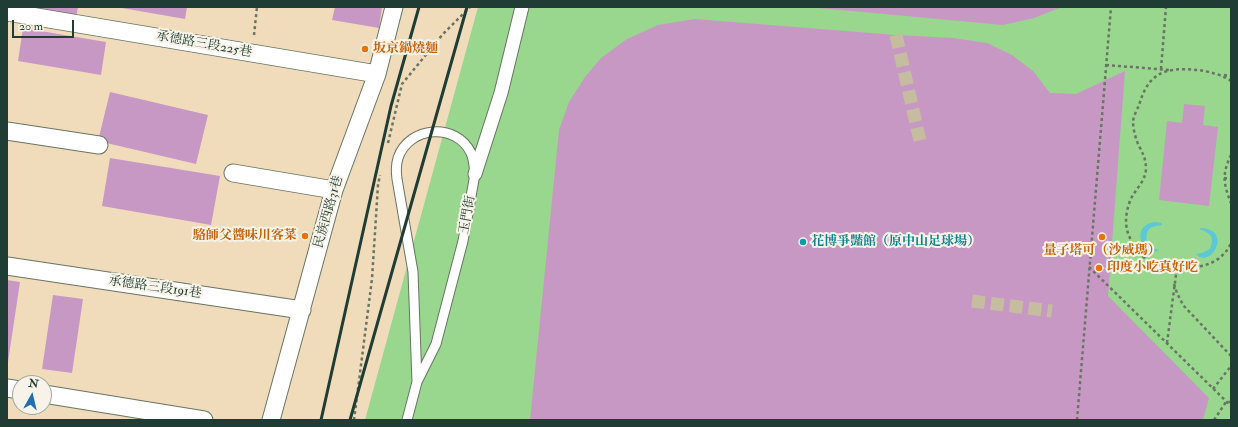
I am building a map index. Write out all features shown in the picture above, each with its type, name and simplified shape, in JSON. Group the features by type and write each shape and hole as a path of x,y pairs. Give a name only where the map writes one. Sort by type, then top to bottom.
{"street":[{"name":"民族西路31巷","path":"271,420 334,190 377,74 394,7"},
{"name":"玉門街","path":"475,174 501,93 522,7"},
{"name":"承德路三段225巷","path":"7,12 377,74"},
{"path":"7,131 99,145"},
{"path":"233,173 334,190"},
{"name":"承德路三段191巷","path":"7,266 302,310"},
{"path":"52,395 204,420"}],"lane":[{"path":"417,382 413,272 397,179 396,168 398,157 404,147 412,139 433,131 444,132 454,136 464,143 474,162 475,174"},
{"name":"玉門街","path":"407,420 417,382 436,344 463,240 475,174"}],"path":[{"path":"251,53 257,7"},
{"path":"1076,420 1111,7"},
{"path":"1162,69 1166,7"},
{"path":"1106,65 1207,71 1231,76"},
{"path":"1172,70 1158,74 1146,87 1133,122 1138,145 1144,155 1146,164 1143,181 1129,203 1125,224 1131,243 1147,260 1159,265 1198,268 1214,262 1229,249 1231,243"},
{"path":"1221,75 1231,81"},
{"path":"1231,155 1226,166 1224,178 1231,203"},
{"path":"1224,178 1231,179"},
{"path":"1089,267 1231,406"},
{"path":"1167,343 1177,267"},
{"path":"1174,284 1176,294 1182,305 1231,356"},
{"path":"1213,389 1231,366"},
{"path":"1226,402 1231,402"},
{"path":"1214,420 1226,402"}],"green space":[{"path":"478,7 1231,7 1231,420 365,420"}],"water":[{"path":"1156,222 1161,223 1162,225 1151,227 1147,234 1147,242 1153,248 1159,250 1153,252 1144,246 1140,234 1142,229 1147,224"},
{"path":"1199,229 1211,230 1216,235 1218,241 1216,248 1212,253 1207,257 1202,258 1196,254 1210,249 1212,238 1209,234"}],"building":[{"path":"18,7 78,7 76,18"},
{"path":"116,7 187,7 185,19"},
{"path":"335,7 382,7 379,28 332,20"},
{"path":"819,7 1062,7 1034,18 1003,25"},
{"name":"花博爭豔館（原中山足球場）","path":"695,19 953,38 987,43 1012,55 1033,71 1050,93 1076,94 1125,71 1108,296 1209,398 1203,420 530,420 559,130 569,102 585,77 601,58 627,39 658,25"},
{"path":"23,28 106,42 101,75 18,61"},
{"path":"110,92 208,115 196,164 98,141"},
{"path":"1184,104 1205,106 1203,125 1218,127 1209,206 1159,200 1167,121 1182,123"},
{"path":"110,158 220,176 211,225 102,206"},
{"path":"7,280 20,282 8,362 7,362"},
{"path":"53,295 83,299 72,373 42,369"}],"tunnel":[{"path":"896,35 920,141"},
{"path":"972,301 1052,311"}],"railway":[{"path":"321,420 391,106 419,7"},
{"path":"350,420 467,7"}],"place":[{"name":"坂京鍋燒麵","path":"365,49"},
{"name":"駱師父醬味川客菜","path":"305,236"},
{"name":"量子塔可（沙威瑪）","path":"1102,237"},
{"name":"花博爭豔館（原中山足球場）","path":"803,242"},
{"name":"印度小吃真好吃","path":"1099,268"}]}
